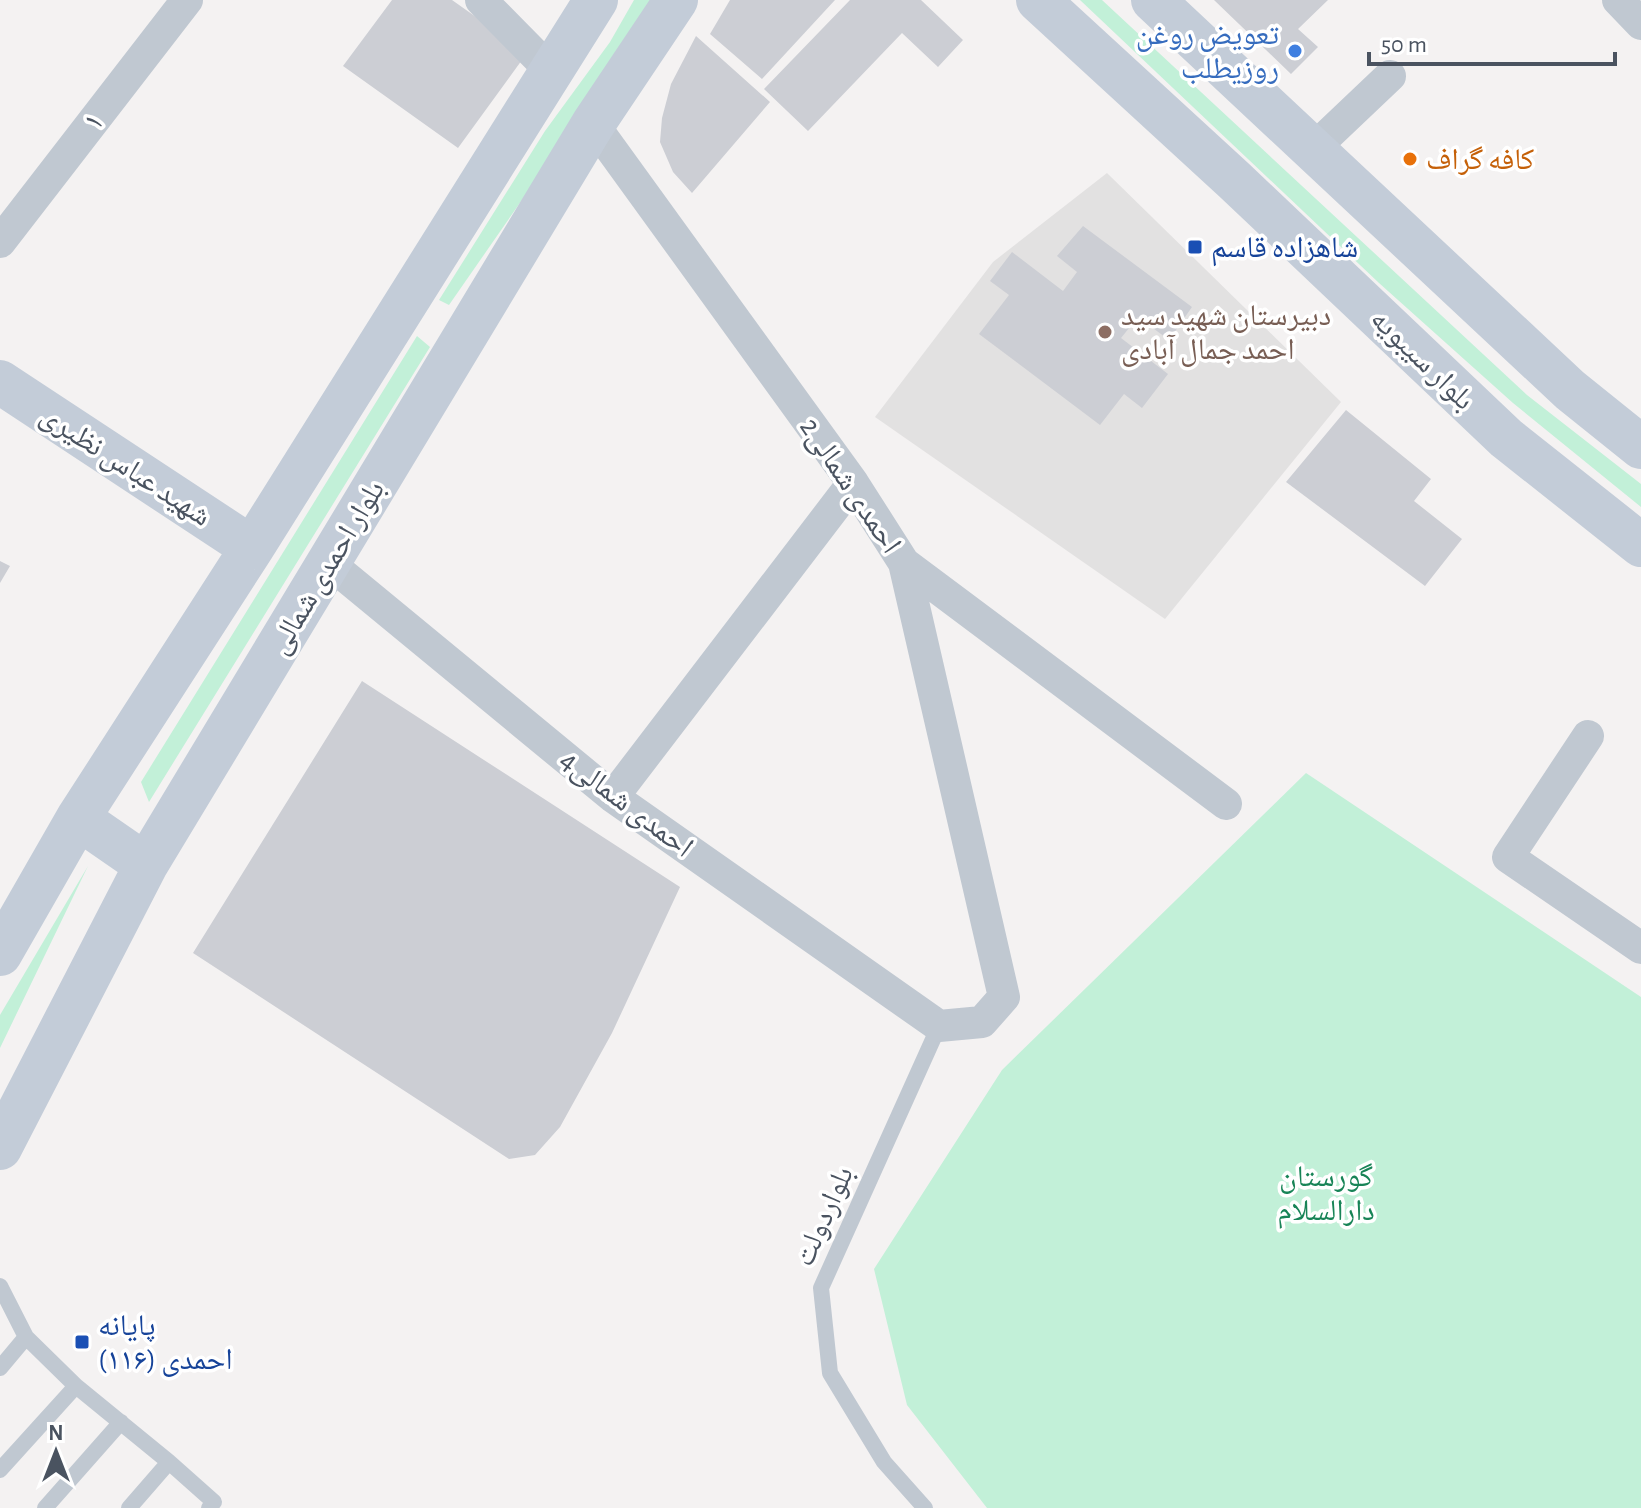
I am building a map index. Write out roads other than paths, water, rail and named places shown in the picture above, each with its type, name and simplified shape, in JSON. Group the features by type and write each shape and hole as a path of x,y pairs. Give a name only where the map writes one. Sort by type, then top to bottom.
{"main road":[{"path":"6,930 252,548 596,0"},
{"name":"بلوار احمدی شمالی","path":"0,1148 146,865 593,124 676,0"},
{"name":"بلوار سیبویه","path":"1038,0 1234,180 1506,438 1641,545"},
{"path":"1153,0 1570,390 1641,447"},
{"name":"شهید عباس نظیری","path":"0,382 252,548"},
{"path":"78,818 146,865"}],"street":[{"name":"۱","path":"0,242 187,0"},
{"path":"481,0 552,72"},
{"path":"1618,0 1641,24"},
{"path":"1311,151 1390,76"},
{"name":"2احمدی شمالی","path":"593,124 853,483 904,563 1004,997 982,1022 939,1026"},
{"path":"613,797 853,483"},
{"name":"4احمدی شمالی","path":"329,563 613,797 939,1026"},
{"path":"904,563 1226,804"},
{"path":"1588,736 1508,857 1641,948"}],"lane":[{"name":"بلواردولت","path":"925,1508 884,1462 830,1373 821,1288 939,1026"},
{"path":"0,1286 26,1337 76,1386 214,1502 209,1508"},
{"path":"0,1368 26,1337"},
{"path":"0,1470 76,1386"},
{"path":"45,1508 121,1422"},
{"path":"129,1508 169,1462"}],"place":[{"name":"تعویض روغن روزیطلب","path":"1295,51"},
{"name":"کافه گراف","path":"1410,159"},
{"name":"شاهزاده قاسم","path":"1195,247"},
{"name":"دبیرستان شهید سید احمد جمال آبادی","path":"1105,332"},
{"name":"پایانه احمدی (۱۱۶)","path":"82,1342"}],"park label":[{"name":"گورستان دارالسلام","path":"1326,1193"}]}
